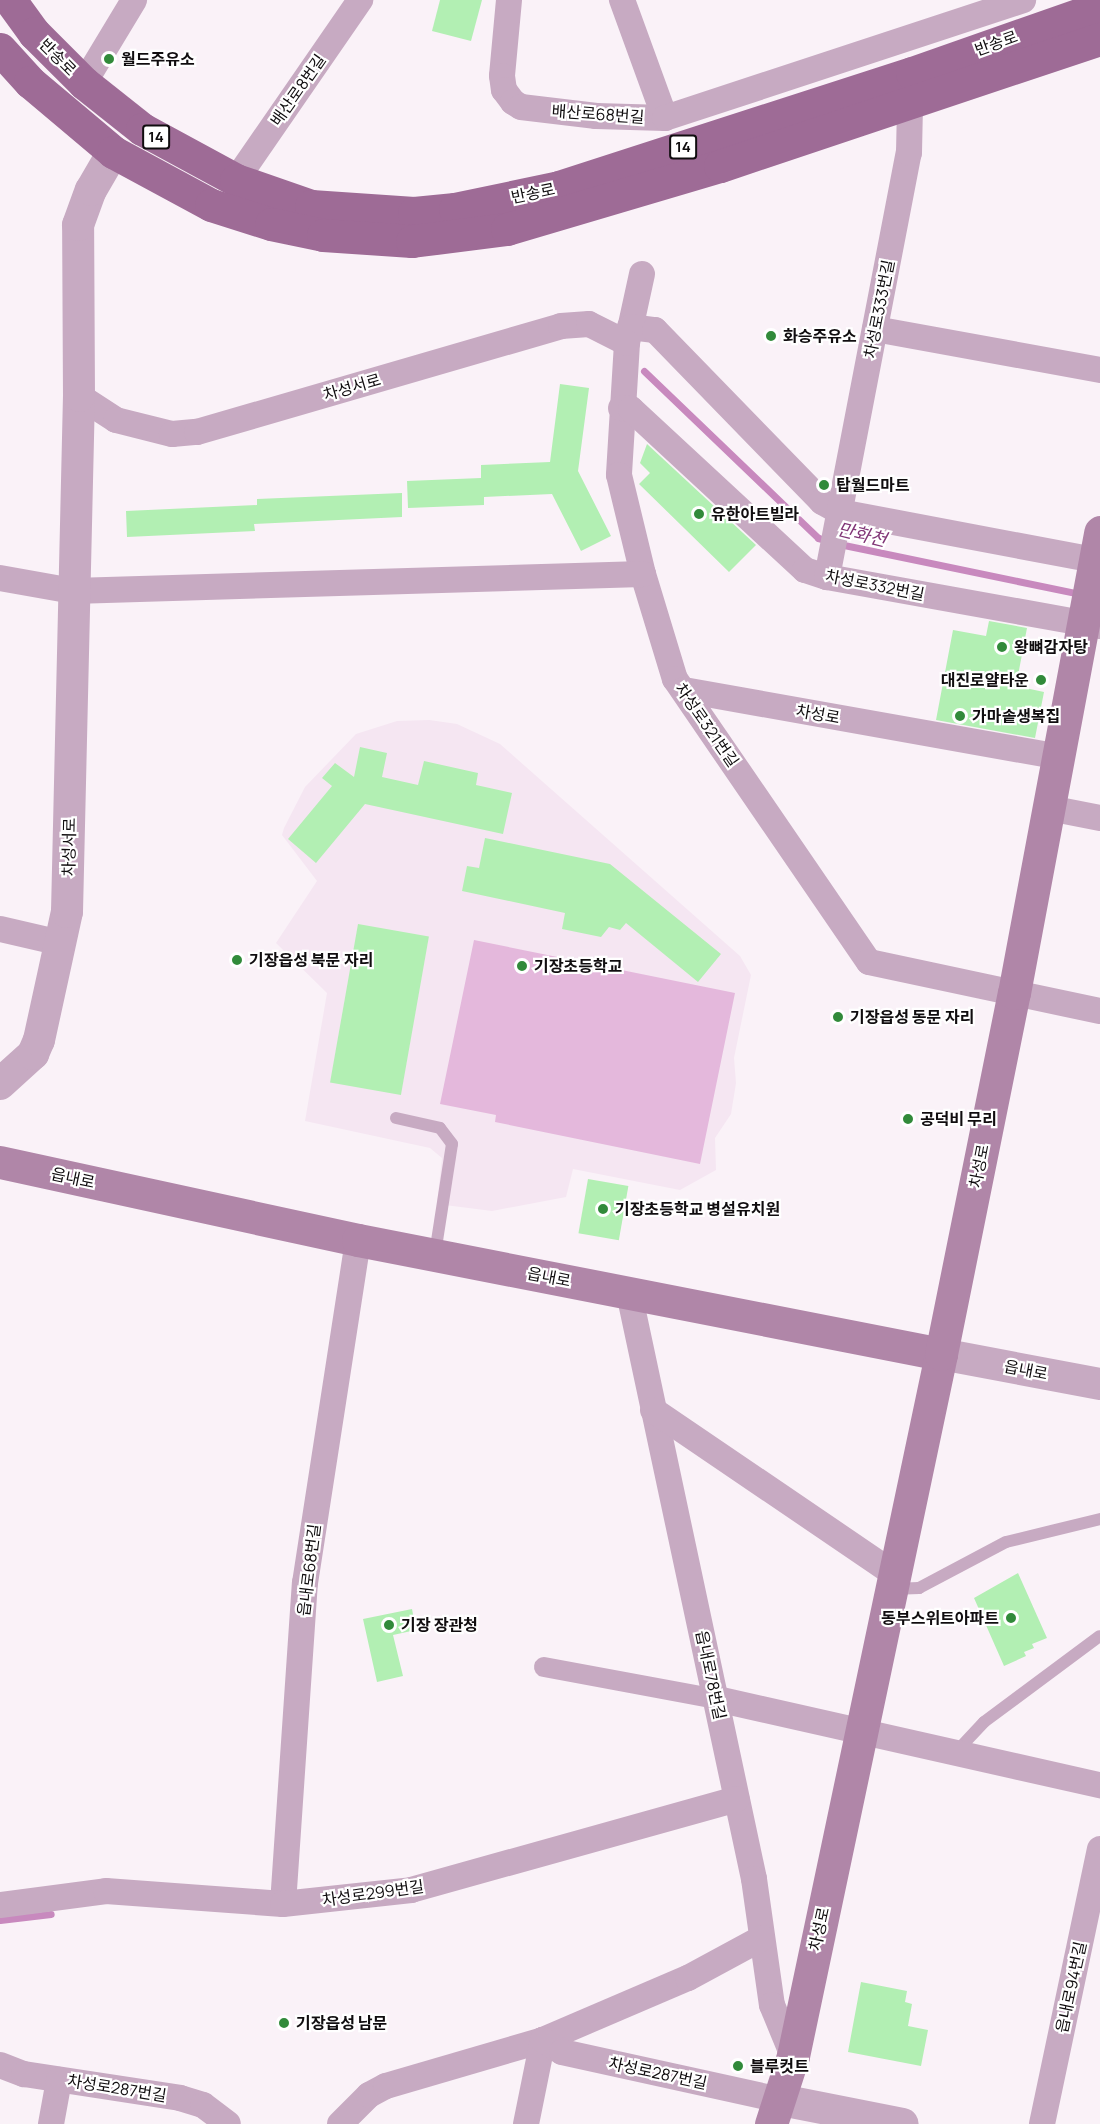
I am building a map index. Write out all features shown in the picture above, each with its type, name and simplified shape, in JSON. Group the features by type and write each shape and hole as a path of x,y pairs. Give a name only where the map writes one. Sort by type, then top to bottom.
{"main road":[{"name":"반송로","path":"10,0 34,33 84,83 142,129 236,180 311,206 414,213 455,209 559,187 874,85 1009,11 1100,7"},
{"name":"반송로","path":"0,49 30,82 113,152 211,205 271,224 366,240 412,241 507,229 910,105 1100,39"},
{"name":"차성로","path":"774,2112 793,2056 941,1354 1059,757 1089,620 1097,555"},
{"name":"읍내로","path":"0,1162 358,1240 941,1354"}],"street":[{"path":"84,83 134,0"},
{"name":"배산로8번길","path":"236,180 360,0"},
{"name":"배산로68번길","path":"509,0 502,76 504,90 513,102 521,107 596,116 665,118 622,0"},
{"path":"665,118 851,56 1009,11"},
{"path":"851,56 874,85"},
{"name":"차성로333번길","path":"829,570 909,153 910,105"},
{"name":"차성서로","path":"0,1084 33,1054 39,1040 62,943 68,884 79,396 78,225 91,190 113,152"},
{"name":"차성로321번길","path":"642,274 629,335 621,408 619,475 643,574 670,663 684,690 869,962 1100,1011"},
{"name":"차성서로","path":"79,396 116,420 172,434 197,432 561,326 589,324 629,335"},
{"path":"875,329 1100,370"},
{"path":"629,335 655,330 838,520 1097,555"},
{"name":"차성로332번길","path":"621,408 631,409 805,570 829,570 1089,620"},
{"path":"0,578 73,591 643,574"},
{"name":"차성로","path":"684,690 1059,757"},
{"path":"1049,808 1100,818"},
{"path":"0,929 62,943"},
{"name":"읍내로68번길","path":"284,1904 305,1583 358,1240"},
{"name":"읍내로78번길","path":"629,1293 717,1699 762,1938 772,2005 793,2056"},
{"name":"읍내로","path":"941,1354 1100,1384"},
{"path":"653,1410 893,1582"},
{"path":"544,1667 717,1699 1100,1785"},
{"name":"차성로299번길","path":"0,1905 106,1892 284,1904 411,1890 737,1799"},
{"name":"읍내로94번길","path":"1042,2124 1094,1906 1100,1850"},
{"path":"340,2124 369,2095 386,2086 543,2040 688,1978 762,1938"},
{"path":"526,2124 543,2040"},
{"name":"차성로287번길","path":"543,2040 562,2052 774,2112"},
{"name":"차성로287번길","path":"0,2066 59,2080 180,2098 203,2105 228,2124"},
{"path":"51,2124 59,2080"},
{"path":"774,2112 903,2124"}],"lane":[{"path":"396,1118 440,1128 452,1144 435,1255"},
{"path":"893,1582 919,1588 1006,1542 1100,1518"},
{"path":"956,1753 984,1722 1100,1636"}],"shaded area":[{"name":"기장초등학교","path":"429,720 457,724 500,744 740,956 751,975 734,1058 736,1083 731,1114 715,1138 716,1170 680,1190 573,1169 566,1197 492,1211 437,1204 442,1158 430,1148 305,1121 327,993 276,943 317,881 282,835 284,828 305,787 356,734 397,721"},
{"path":"474,940 735,993 700,1164 495,1122 496,1115 440,1104"}],"building":[{"path":"440,0 482,0 471,41 432,31"},
{"path":"560,384 589,388 578,471 611,536 581,551 552,494 484,497 484,505 408,508 407,481 481,478 481,465 550,462"},
{"name":"유한아트빌라","path":"647,444 756,545 729,572 639,484 650,473 640,463"},
{"path":"402,493 402,517 254,524 255,531 127,537 126,511 257,505 257,499"},
{"path":"989,621 1027,628 1016,686 1044,692 1035,738 936,720 953,630 986,636"},
{"path":"360,747 387,753 382,777 418,785 424,761 478,773 476,785 512,793 503,834 365,804 316,863 288,839 332,786 322,778 335,763 354,777"},
{"name":"기장초등학교","path":"485,838 610,864 721,954 698,982 626,923 620,930 609,927 601,937 562,929 565,913 462,891 467,866 479,868"},
{"path":"358,924 429,937 401,1095 330,1083"},
{"name":"기장초등학교 병설유치원","path":"588,1179 628,1186 619,1240 578,1233"},
{"name":"동부스위트아파트","path":"1018,1573 1047,1638 1032,1644 1034,1648 1024,1652 1026,1656 1004,1666 974,1598"},
{"path":"412,1609 416,1630 393,1635 403,1676 377,1682 363,1619"},
{"path":"861,1982 907,1991 905,2002 912,2004 908,2026 928,2030 921,2066 848,2052"}],"waterway":[{"name":"만화천","path":"644,371 818,538 829,541"},
{"name":"만화천","path":"839,544 1081,594"},
{"path":"0,1920 51,1914"}],"place":[{"name":"월드주유소","path":"109,59"},
{"name":"화승주유소","path":"771,336"},
{"name":"탑월드마트","path":"824,485"},
{"name":"유한아트빌라","path":"699,514"},
{"name":"왕뼈감자탕","path":"1002,647"},
{"name":"대진로얄타운","path":"1041,680"},
{"name":"가마솥생복집","path":"960,716"},
{"name":"기장읍성 북문 자리","path":"237,960"},
{"name":"기장초등학교","path":"522,966"},
{"name":"기장읍성 동문 자리","path":"838,1017"},
{"name":"공덕비 무리","path":"908,1119"},
{"name":"기장초등학교 병설유치원","path":"603,1209"},
{"name":"동부스위트아파트","path":"1011,1618"},
{"name":"기장 장관청","path":"389,1625"},
{"name":"기장읍성 남문","path":"284,2023"},
{"name":"블루컷트","path":"738,2066"}]}
